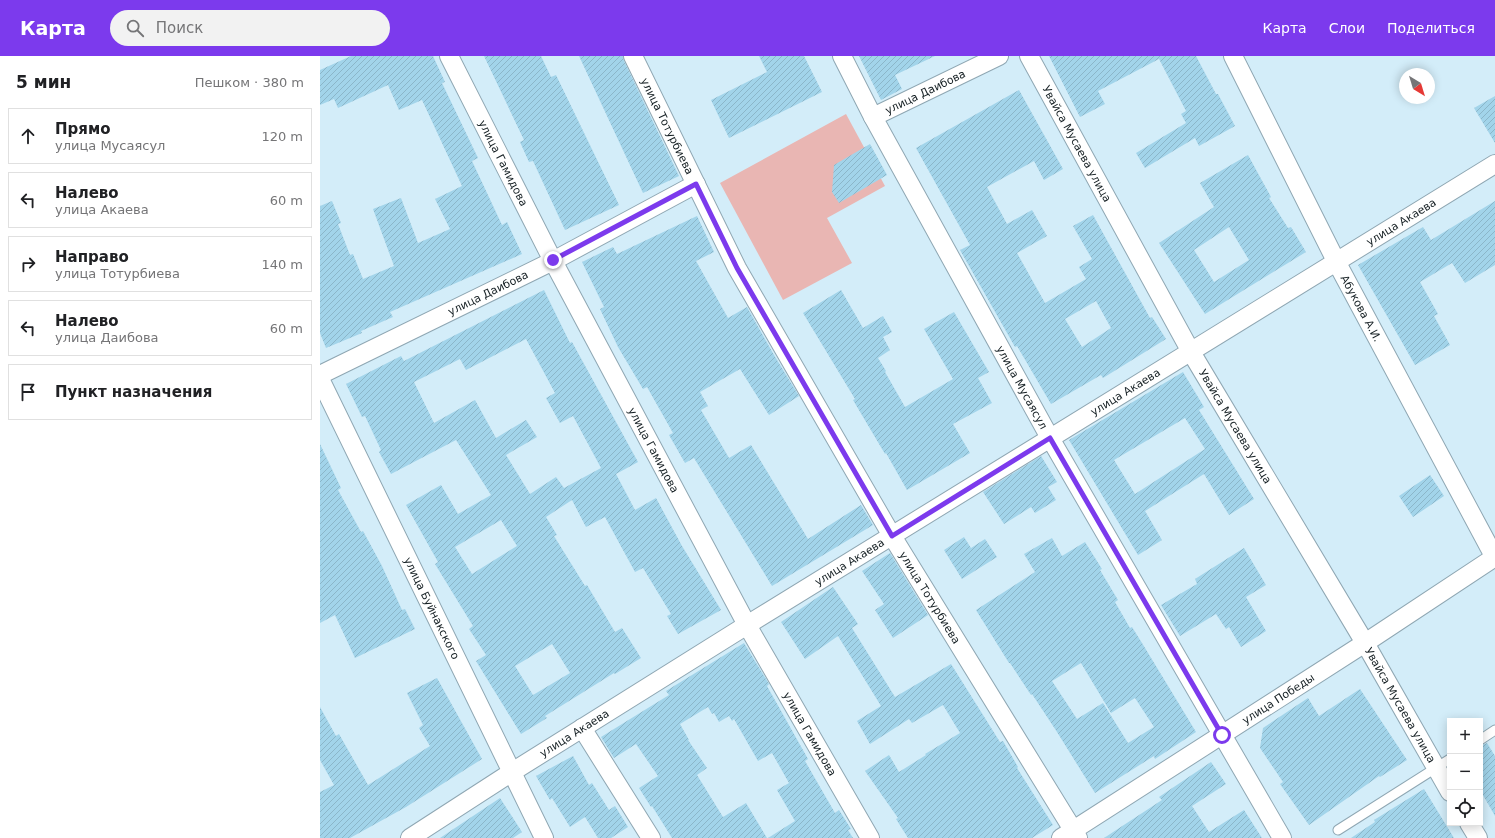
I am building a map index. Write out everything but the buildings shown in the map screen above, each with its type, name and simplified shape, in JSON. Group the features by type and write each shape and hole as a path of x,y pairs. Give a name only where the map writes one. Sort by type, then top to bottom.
{"street":[{"name":"улица Гамидова","path":"449,56 553,260 747,625 870,838"},
{"name":"улица Тотурбиева","path":"632,56 737,268 892,536 1070,835"},
{"name":"улица Мусаясул","path":"842,56 873,117 1050,438 1282,838"},
{"name":"улица Даибова","path":"873,117 999,56"},
{"name":"Увайса Мусаева улица","path":"1029,56 1191,352 1366,643 1443,764 1450,790"},
{"name":"Абукова А.И.","path":"1233,56 1337,263 1495,557"},
{"name":"улица Акаева","path":"410,838 512,772 747,625 1337,263 1495,164"},
{"name":"улица Даибова","path":"320,375 553,260 696,184"},
{"name":"улица Буйнакского","path":"320,379 544,838"},
{"name":"улица Победы","path":"1070,835 1366,643 1495,557"},
{"path":"582,728 651,838"},
{"path":"1471,826 1478,838"}],"lane":[{"path":"1483,738 1495,730"},
{"path":"1338,830 1443,764"}],"shaded area":[{"path":"846,114 885,186 827,218 852,263 783,300 720,183"}],"route":[{"path":"553,260 696,184 737,268 892,536 1050,438 1222,735"}]}
